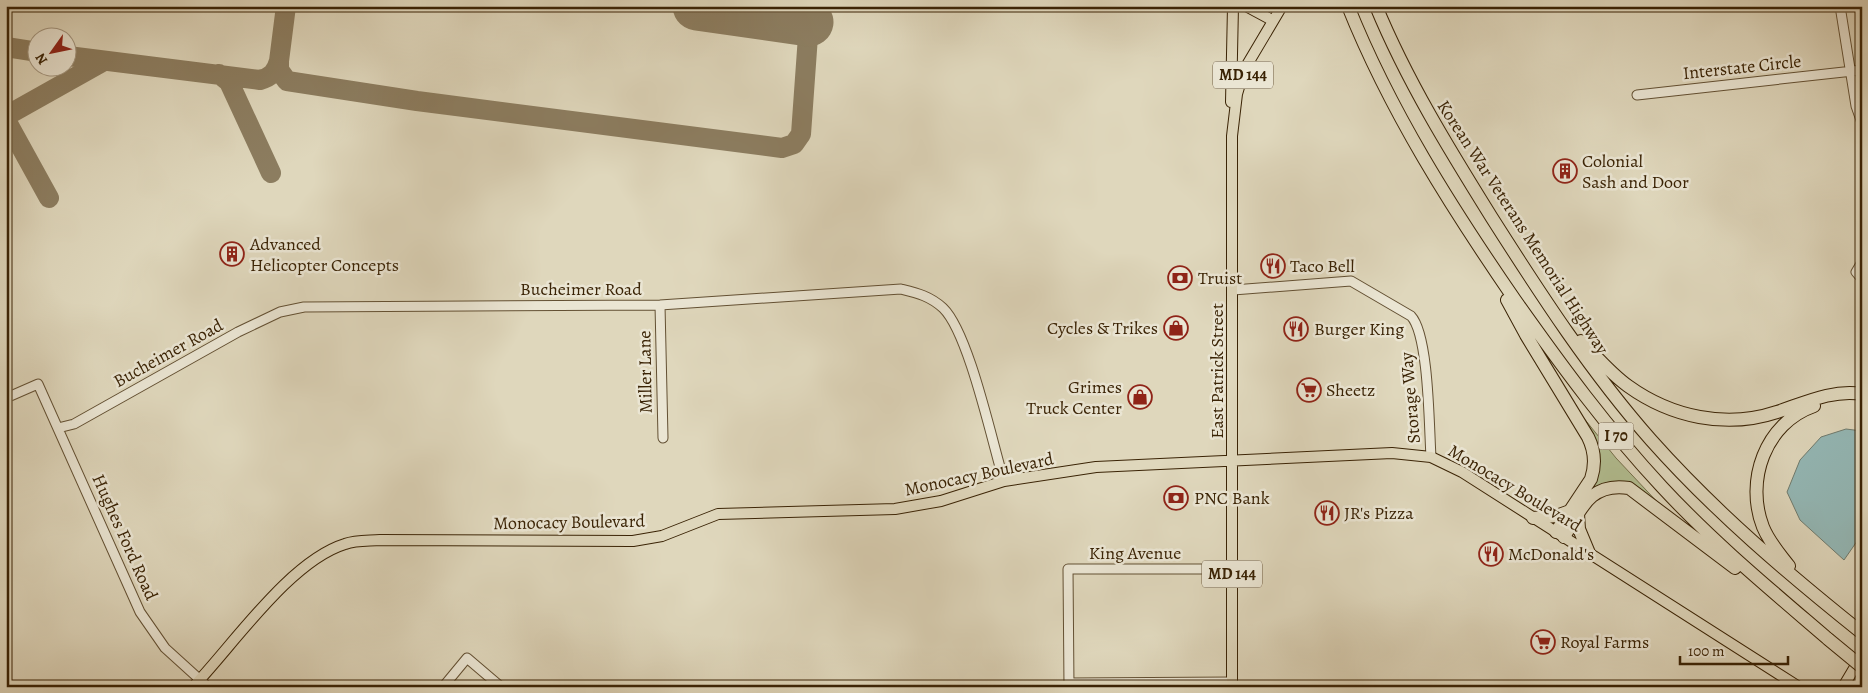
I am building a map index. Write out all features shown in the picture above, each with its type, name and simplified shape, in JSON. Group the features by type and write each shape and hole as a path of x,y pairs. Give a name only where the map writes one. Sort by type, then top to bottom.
{"highway":[{"name":"I 70","path":"1348,6 1406,128 1483,253 1568,376 1626,448 1699,524 1776,595 1862,667"},
{"name":"Korean War Veterans Memorial Highway","path":"1376,6 1396,53 1450,150 1557,317 1618,400 1680,471 1745,535 1862,633"},
{"path":"1483,253 1526,336 1592,445 1594,472 1574,513 1560,534"},
{"path":"1557,317 1627,386 1674,411 1688,415 1724,420 1760,417 1832,395 1850,392 1862,394"},
{"path":"1805,587 1774,546 1763,526 1756,493 1759,468 1773,438 1802,412 1832,402 1862,402"},
{"path":"1533,518 1574,513 1592,495 1601,490 1619,487 1629,488 1722,558 1776,595"},
{"path":"1574,513 1589,553"}],"main road":[{"path":"1232,136 1233,6"},
{"path":"1246,6 1272,20"},
{"name":"East Patrick Street","path":"1232,684 1234,461 1232,136 1240,81 1272,20 1282,6"},
{"name":"Monocacy Boulevard","path":"200,684 292,576 319,556 346,543 380,540 633,541 662,536 718,514 894,509 941,500 1004,481 1096,467 1392,452 1431,457 1462,472 1799,687"},
{"path":"1843,687 1862,655"}],"street":[{"path":"1840,6 1856,106 1862,123"},
{"name":"Interstate Circle","path":"1637,95 1862,70"},
{"path":"1862,262 1856,272 1862,279"},
{"name":"Storage Way","path":"1233,290 1351,281 1411,316 1420,332 1427,391 1431,457"},
{"name":"Bucheimer Road","path":"58,428 74,424 208,348 280,312 304,307 347,305 660,305 901,289 925,295 944,309 962,340 1004,481"},
{"name":"Miller Lane","path":"660,305 663,438"},
{"name":"Hughes Ford Road","path":"6,398 38,384 140,612 165,648 200,684"},
{"name":"King Avenue","path":"1069,685 1068,569 1232,569"},
{"path":"443,687 467,658 501,687"},
{"path":"1069,685 1232,684"}],"green space":[{"path":"1574,406 1616,458 1662,507 1645,493 1592,489 1596,476"}],"water":[{"path":"1846,429 1862,431 1862,534 1844,560 1800,520 1787,492 1800,460 1821,437"}],"taxiway":[{"path":"279,61 286,6"},
{"path":"78,57 260,80 273,74 279,61 279,70 287,81 417,101 782,148 794,144 801,134 809,22"},
{"path":"6,47 28,50"},
{"path":"6,116 104,61"},
{"path":"219,74 229,82 271,173"},
{"path":"6,120 49,198"}],"runway":[{"path":"697,6 809,22"}],"place":[{"name":"Colonial Sash and Door","path":"1565,171"},
{"name":"Advanced Helicopter Concepts","path":"232,254"},
{"name":"Taco Bell","path":"1273,266"},
{"name":"Truist","path":"1180,278"},
{"name":"Cycles & Trikes","path":"1176,328"},
{"name":"Burger King","path":"1296,329"},
{"name":"Sheetz","path":"1309,390"},
{"name":"Grimes Truck Center","path":"1140,397"},
{"name":"PNC Bank","path":"1176,498"},
{"name":"JR's Pizza","path":"1327,513"},
{"name":"McDonald's","path":"1491,554"},
{"name":"Royal Farms","path":"1543,642"}]}
